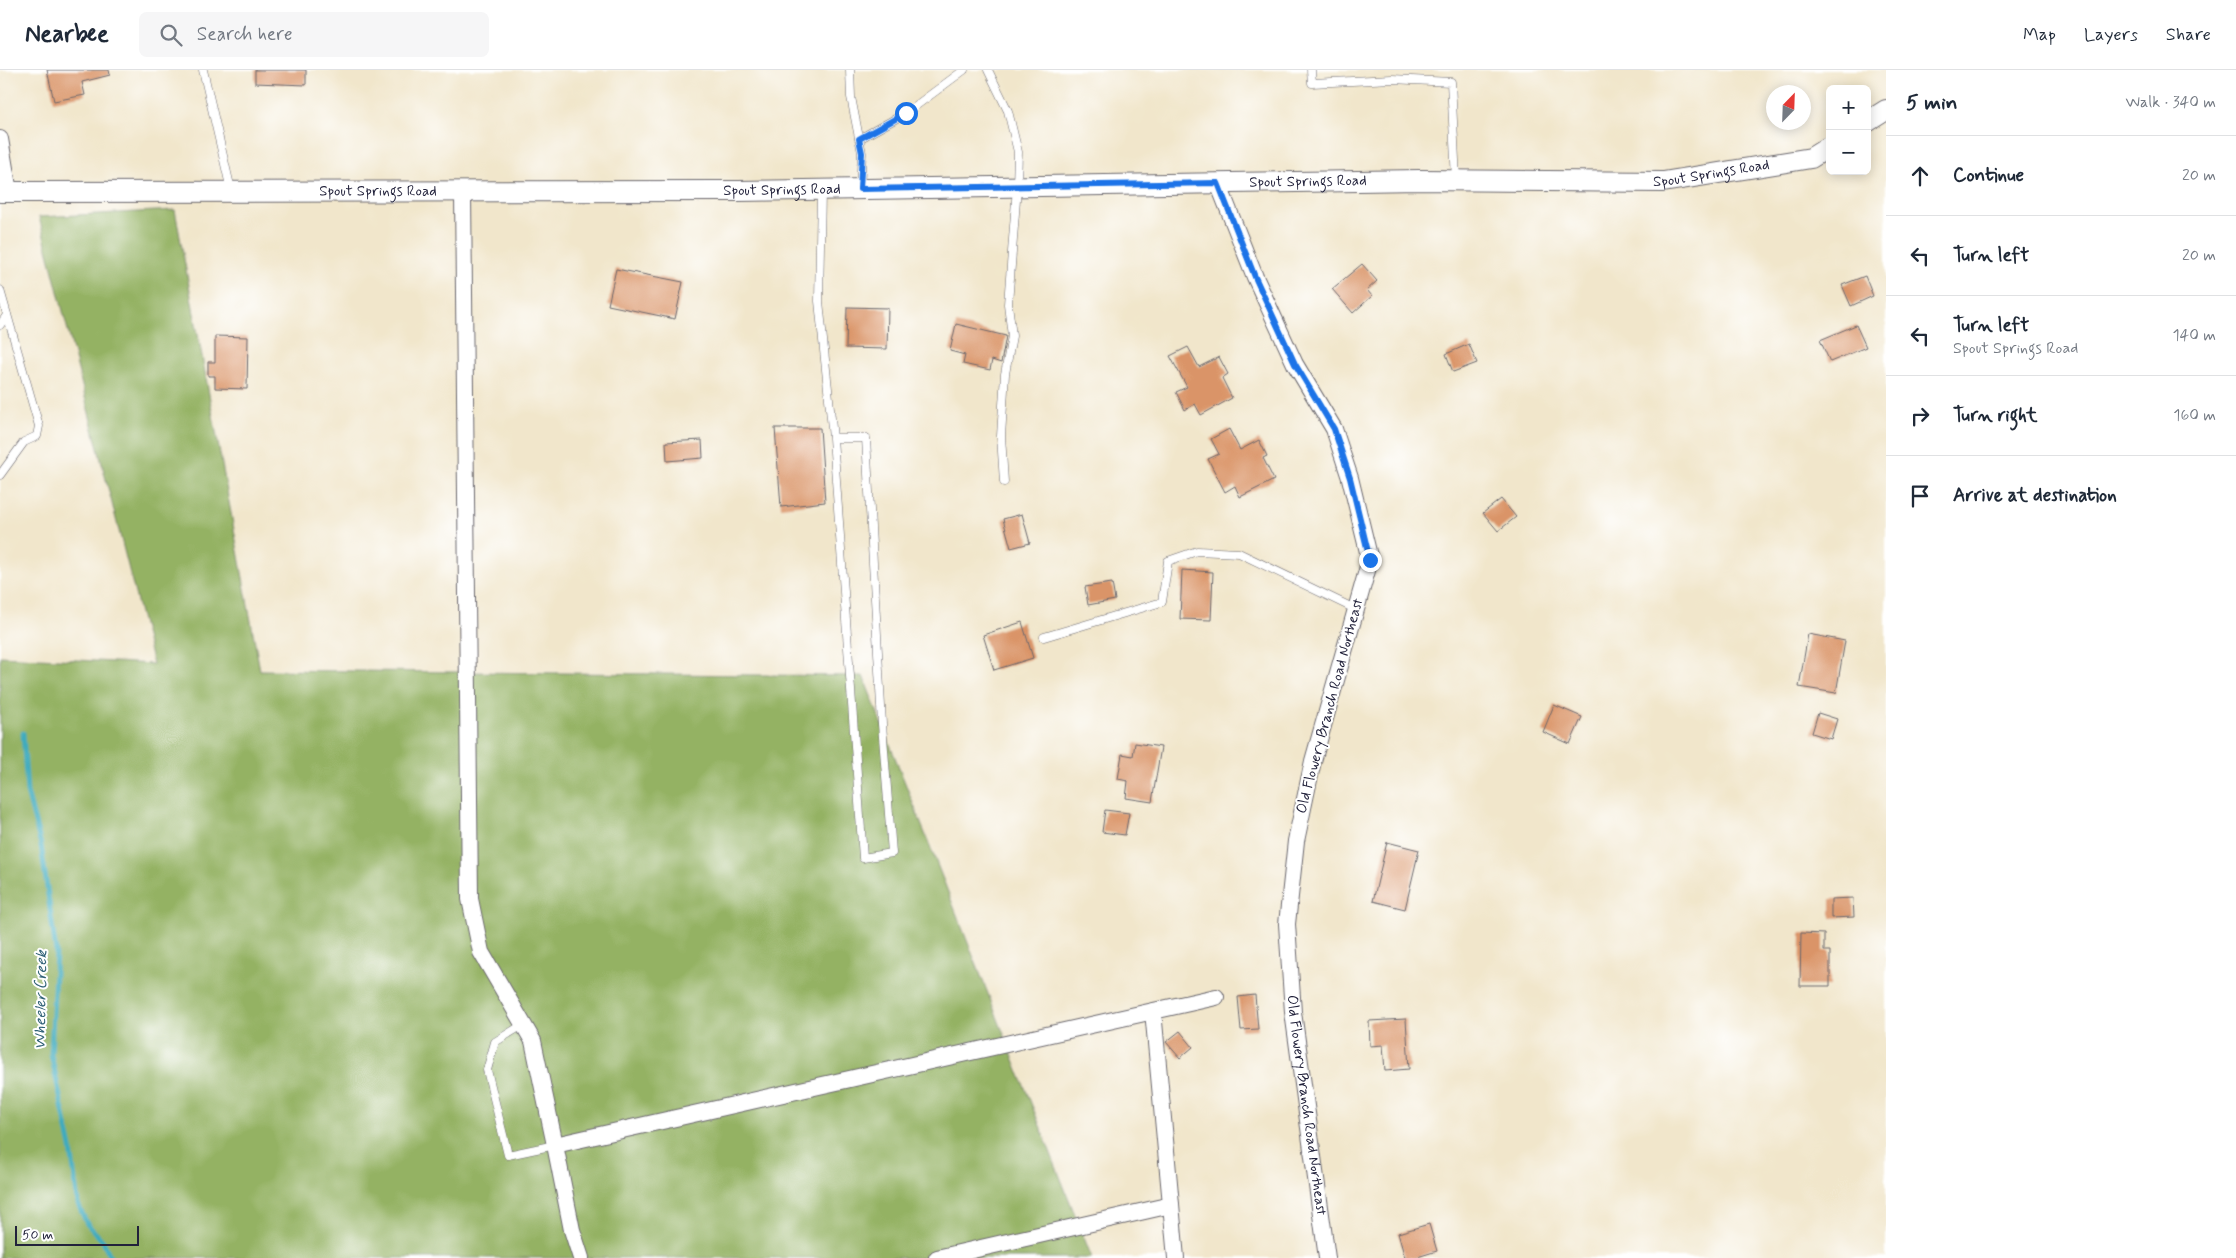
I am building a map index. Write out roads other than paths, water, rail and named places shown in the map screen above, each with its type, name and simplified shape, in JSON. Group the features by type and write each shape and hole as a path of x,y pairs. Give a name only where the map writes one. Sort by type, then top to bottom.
{"street":[{"path":"1871,119 1886,110"},
{"path":"0,139 4,192"},
{"name":"Spout Springs Road","path":"4,192 821,190 1456,180 1663,182 1812,158 1826,149"},
{"name":"Old Flowery Branch Road Northeast","path":"1218,183 1255,277 1295,364 1334,429 1350,478 1370,560 1309,779 1296,841 1287,924 1293,1012 1327,1258"},
{"path":"464,192 470,900 481,952 533,1040 572,1230 581,1258"},
{"path":"555,1145 1216,997"},
{"path":"1153,1011 1176,1258"},
{"path":"938,1258 1171,1206"}],"lane":[{"path":"203,70 232,192"},
{"path":"850,70 851,97 862,153 860,189"},
{"path":"859,139 906,113 964,70"},
{"path":"988,70 1008,111 1018,152 1008,304 1012,336 1005,374 1001,436 1004,482"},
{"path":"1311,70 1312,83 1392,79 1451,82 1456,180"},
{"path":"1392,70 1392,79"},
{"path":"821,190 819,301 833,438 863,858 892,853 882,724 866,438 833,438"},
{"path":"0,290 39,426 37,436 24,442 0,475"},
{"path":"0,325 7,315"},
{"path":"1044,637 1162,602 1168,561 1197,551 1238,553 1355,610"},
{"path":"524,1024 495,1042 487,1070 508,1155 555,1145"}],"waterway":[{"name":"Wheeler Creek","path":"23,733 27,792 41,845 56,952 51,1054 71,1148 78,1204 87,1224 103,1241 111,1258"}]}
